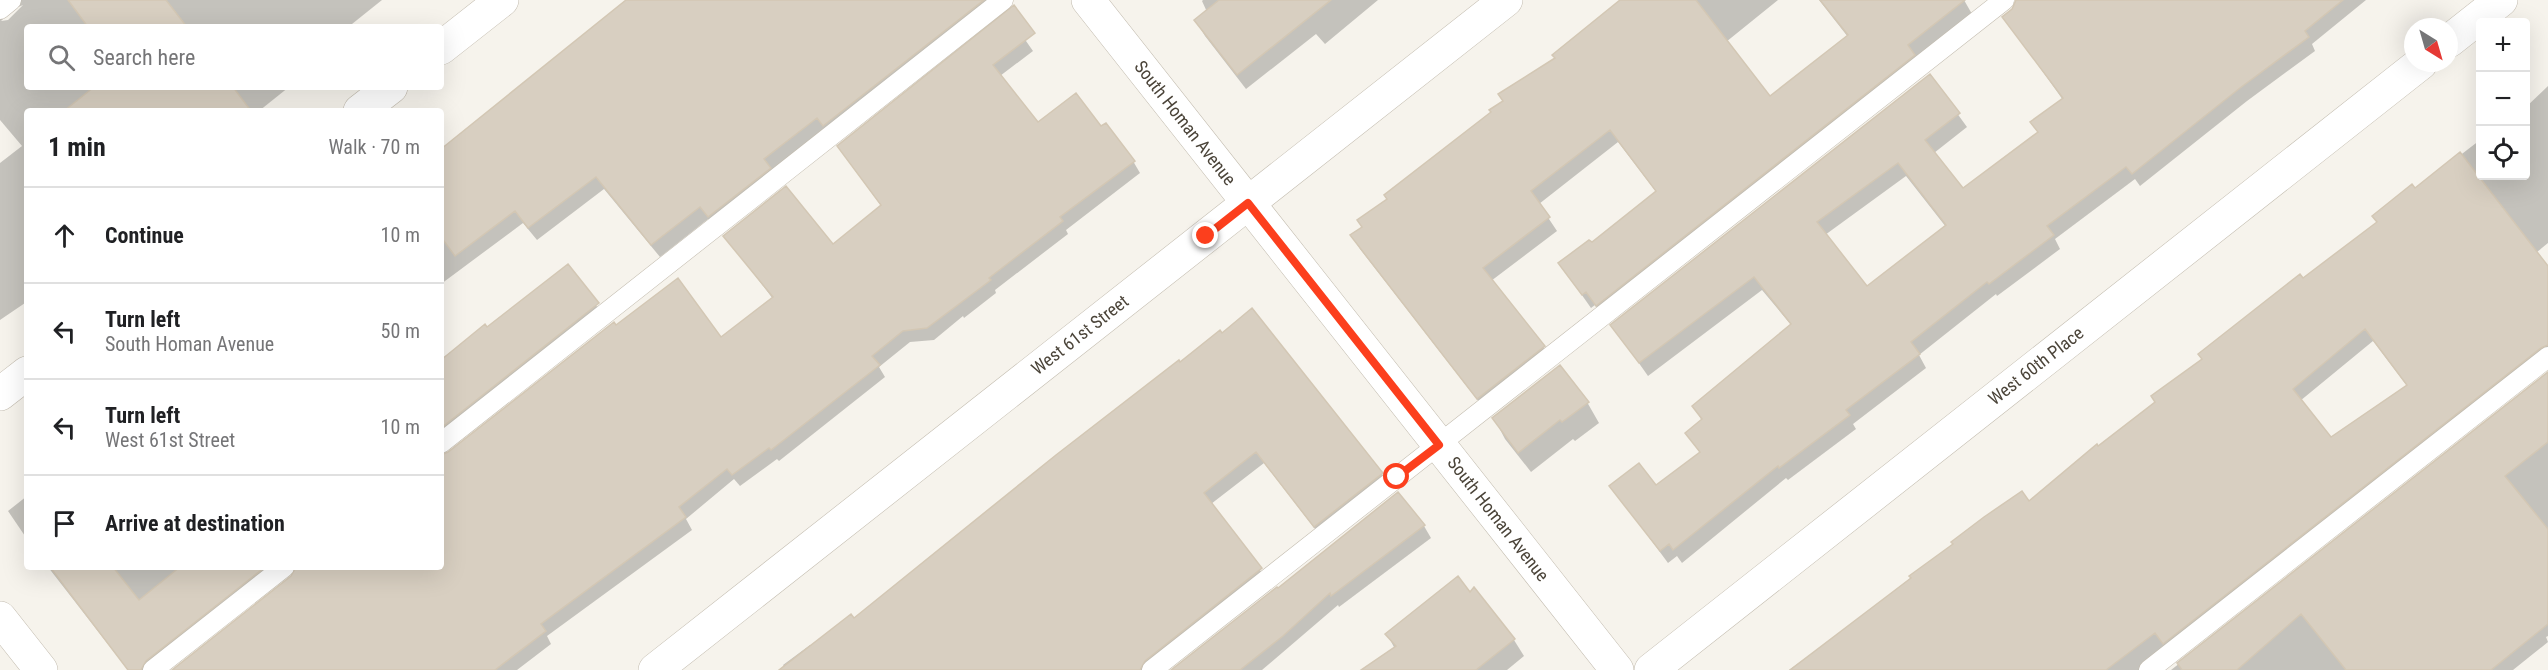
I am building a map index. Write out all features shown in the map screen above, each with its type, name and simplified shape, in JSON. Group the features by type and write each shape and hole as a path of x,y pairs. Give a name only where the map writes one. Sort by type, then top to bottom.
{"street":[{"path":"444,46 502,0"},
{"name":"South Homan Avenue","path":"1088,0 1617,670"},
{"name":"West 61st Street","path":"655,670 1506,0"},
{"path":"2458,34 2501,0"},
{"name":"West 60th Place","path":"1651,670 2410,72"},
{"path":"364,108 387,90"},
{"path":"0,394 24,375"},
{"path":"0,618 41,670"}],"lane":[{"path":"0,9 11,0"},
{"path":"444,441 1003,0"},
{"path":"1152,670 2004,0"},
{"path":"2149,670 2548,357"},
{"path":"153,670 280,570"}],"building":[{"path":"68,0 166,0 185,24 86,24"},
{"path":"626,0 984,0 823,126 817,118 764,159 771,168 708,217 700,207 651,245 596,177 528,228 515,211 455,256 444,241 444,147"},
{"path":"1219,0 1331,0 1237,75 1194,20"},
{"path":"1620,0 1696,0 1770,96 1848,35 1820,0 1965,0 1908,45 1915,55 1596,306 1586,292 1582,295 1558,263 1589,240 1592,242 1656,191 1610,130 1531,191 1550,217 1483,268 1545,346 1477,399 1350,235 1362,227 1357,220 1387,199 1384,195 1503,101 1498,94 1555,58 1552,55"},
{"path":"2016,0 2343,0 2305,31 2309,37 2240,88 2132,174 2126,167 2047,226 2054,235 1989,284 1987,282 1911,342 1920,354 1846,410 1850,415 1779,468 1778,466 1673,550 1669,544 1660,551 1609,486 1639,463 1656,485 1700,452 1685,433 1702,419 1692,406 1791,324 1754,277 1639,363 1610,325 1930,74 1960,113 1925,140 1963,188 2038,132 2030,122 2063,98 2002,17 2012,9","holes":["1898,163 1946,225 1867,286 1817,222"]},
{"path":"1014,5 1035,33 993,65 1038,122 1076,93 1101,126 1106,123 1135,161 1060,217 1063,221 989,278 991,280 927,328 903,331 872,356 880,365 771,450 769,448 732,475 727,469 679,507 686,517 541,624 546,631 495,670 172,670 291,576 294,570 444,570 444,454 614,322 616,325 678,278 721,337 773,297 723,236 786,186 833,244 881,205 837,146"},
{"path":"90,90 235,90 249,108 68,108"},
{"path":"2460,152 2476,173 2476,180 2482,180 2548,266 2548,345 2541,348 2163,644 2155,633 2106,670 1790,670 1911,578 1909,576 1953,544 1951,542 1984,517 2022,491 2029,501 2097,444 2098,446 2155,402 2151,396 2202,359 2198,354 2300,274 2303,278 2377,222 2372,216 2412,184 2415,188","holes":["2365,329 2407,385 2331,437 2293,389"]},
{"path":"568,264 599,303 444,426 444,358 485,324 487,327"},
{"path":"1252,308 1383,473 1314,527 1256,452 1204,493 1262,568 1145,661 1140,670 779,670 851,614 854,618 1056,455 1179,360 1180,362 1220,330 1222,333"},
{"path":"1560,365 1589,402 1562,422 1560,420 1518,453 1492,418"},
{"path":"2548,372 2548,442 2505,476 2548,529 2548,624 2491,670 2346,670 2301,614 2237,670 2182,670 2177,663"},
{"path":"1398,492 1425,525 1331,596 1330,593 1283,636 1240,670 1171,670 1278,588"},
{"path":"52,570 115,570 139,600 176,570 261,570 146,661 141,670 128,670"},
{"path":"1458,576 1470,592 1474,587 1515,639 1476,670 1361,670 1396,646 1385,634"}],"route":[{"path":"1206,236 1248,203 1282,245 1439,445 1397,477"}]}
